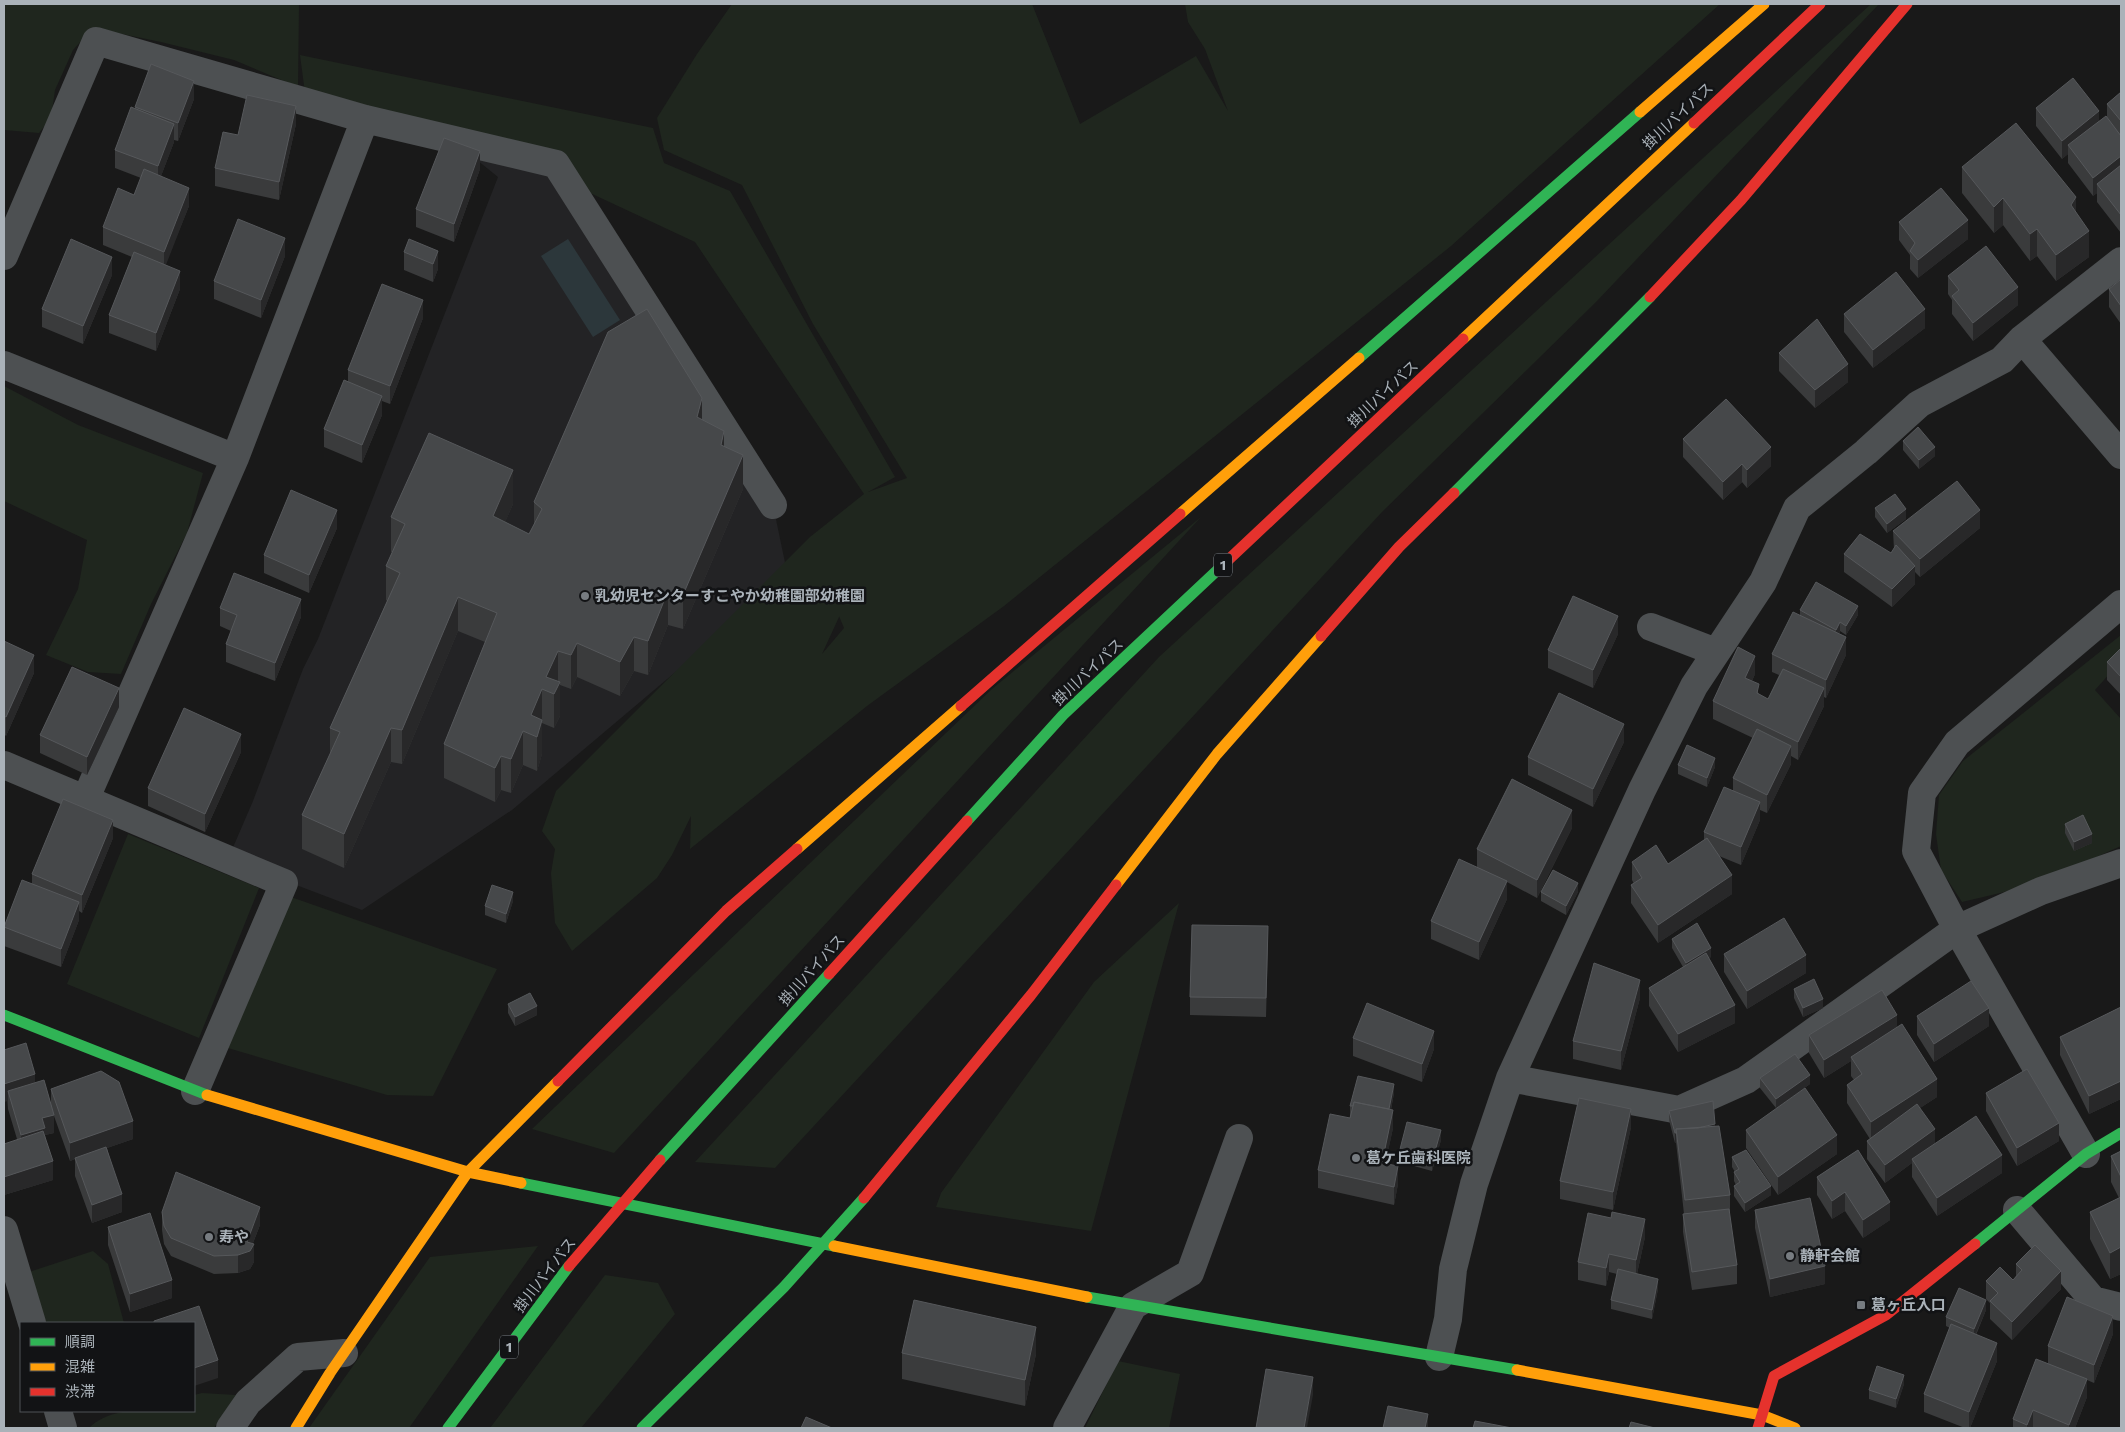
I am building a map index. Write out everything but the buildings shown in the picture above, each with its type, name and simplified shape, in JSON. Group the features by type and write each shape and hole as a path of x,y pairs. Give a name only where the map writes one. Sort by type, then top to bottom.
{"main road":[{"path":"296,1428 344,1353 468,1172 726,911 1332,379 1651,105 1764,4"},
{"name":"掛川バイパス","path":"448,1428 569,1266 660,1160 1063,715 1820,4"},
{"path":"649,1423 824,1244 1032,995 1217,754 1399,547 1616,332 1741,200 1906,4"},
{"path":"4,1015 195,1091 468,1172 1133,1306 1439,1357 1762,1415 1795,1428"},
{"path":"1758,1428 1774,1376 1886,1315 2086,1154 2121,1134"}],"street":[{"path":"4,256 96,41 365,119 556,164 773,505"},
{"path":"86,798 235,458 365,119"},
{"path":"1439,1357 1448,1319 1453,1269 1474,1184 1510,1078 1642,790 1694,686 1763,582 1797,508 1866,452 1919,404 2002,360 2022,339 2121,261"},
{"path":"2022,339 2118,447"},
{"path":"4,365 235,458"},
{"path":"2086,1154 1957,929 1916,851 1922,794 1957,743 2121,604"},
{"path":"1651,627 1716,652"},
{"path":"4,765 284,883 195,1091"},
{"path":"1510,1078 1679,1110 1746,1080 1957,929 2041,891 2121,863"},
{"path":"1067,1428 1133,1306 1190,1273 1240,1138"},
{"path":"2017,1210 2093,1300 2121,1307"},
{"path":"4,1230 32,1322"},
{"path":"230,1428 248,1402 298,1357 344,1353"},
{"path":"58,1412 63,1428"}],"shaded area":[{"path":"4,4 299,4 298,87 234,60 93,28 73,50 55,90 51,118 39,133 4,130"},
{"path":"732,4 1032,4 1080,124 1196,56 1228,111 1205,49 1188,22 1185,4 1720,4 1451,246 1004,606 867,706 690,849 691,816 672,855 657,878 572,951 555,923 551,873 555,849 542,831 556,791 810,537 864,494 695,242 588,192 570,163 305,93 300,55 653,128 664,163 730,191 895,477 868,492 907,478 813,324 742,185 664,150 657,118 697,54","holes":["839,616 844,628 822,654"]},
{"path":"1871,4 1879,4 1596,302 1382,512 775,1168 695,1162 1159,657"},
{"path":"451,139 544,161 773,505 788,577 512,810 362,910 228,859 253,801 303,669 318,639 498,177"},
{"path":"568,239 620,320 593,337 541,256"},
{"path":"4,386 78,425 203,473 187,533 151,604 121,674 88,672 46,655 78,589 87,540 4,501"},
{"path":"1201,517 614,1153 532,1129 992,689"},
{"path":"2121,635 2121,661 2095,690 2121,719 2121,846 2034,885 1962,902 1941,870 1936,834 1939,795 1963,761"},
{"path":"128,834 259,888 199,1038 67,984"},
{"path":"288,896 497,969 433,1096 387,1095 221,1046"},
{"path":"1179,903 1091,1231 936,1207 941,1193 1094,982"},
{"path":"538,1246 409,1428 309,1428 430,1257"},
{"path":"93,1251 108,1264 124,1322 39,1322 23,1274"},
{"path":"605,1275 658,1283 675,1314 581,1428 490,1428"},
{"path":"1118,1361 1180,1374 1169,1428 1085,1428"},
{"path":"202,1393 236,1395 214,1428 89,1428 99,1420 125,1412 195,1412 195,1395"}],"traffic: fast":[{"path":"1359,358 1640,112"},
{"path":"1454,493 1650,297"},
{"path":"967,821 1063,715 1225,563"},
{"path":"660,1160 829,974"},
{"path":"4,1015 207,1095"},
{"path":"1975,1244 2086,1154 2121,1133"},
{"path":"521,1183 834,1246"},
{"path":"642,1428 784,1287 864,1198"},
{"path":"448,1428 569,1266"},
{"path":"1087,1297 1517,1370"}],"traffic: slow":[{"path":"1640,112 1764,4"},
{"path":"1463,339 1694,123"},
{"path":"1180,514 1359,358"},
{"path":"1116,885 1217,754 1321,636"},
{"path":"797,849 961,706"},
{"path":"296,1428 330,1373 468,1172 558,1081"},
{"path":"207,1095 468,1172 521,1183"},
{"path":"834,1246 1087,1297"},
{"path":"1517,1370 1762,1415 1795,1428"}],"traffic: jam":[{"path":"1694,123 1820,4"},
{"path":"1650,297 1741,200 1907,4"},
{"path":"1225,563 1463,339"},
{"path":"1321,636 1399,547 1454,493"},
{"path":"961,706 1180,514"},
{"path":"829,974 967,821"},
{"path":"558,1081 726,911 797,849"},
{"path":"864,1198 1031,995 1116,885"},
{"path":"569,1266 660,1160"},
{"path":"1758,1428 1774,1376 1886,1315 1975,1244"}],"place":[{"name":"乳幼児センターすこやか幼稚園部幼稚園","path":"585,596"},
{"name":"葛ケ丘歯科医院","path":"1356,1158"},
{"name":"寿や","path":"209,1237"},
{"name":"静軒会館","path":"1790,1256"},
{"name":"葛ヶ丘入口","path":"1861,1305"}]}
